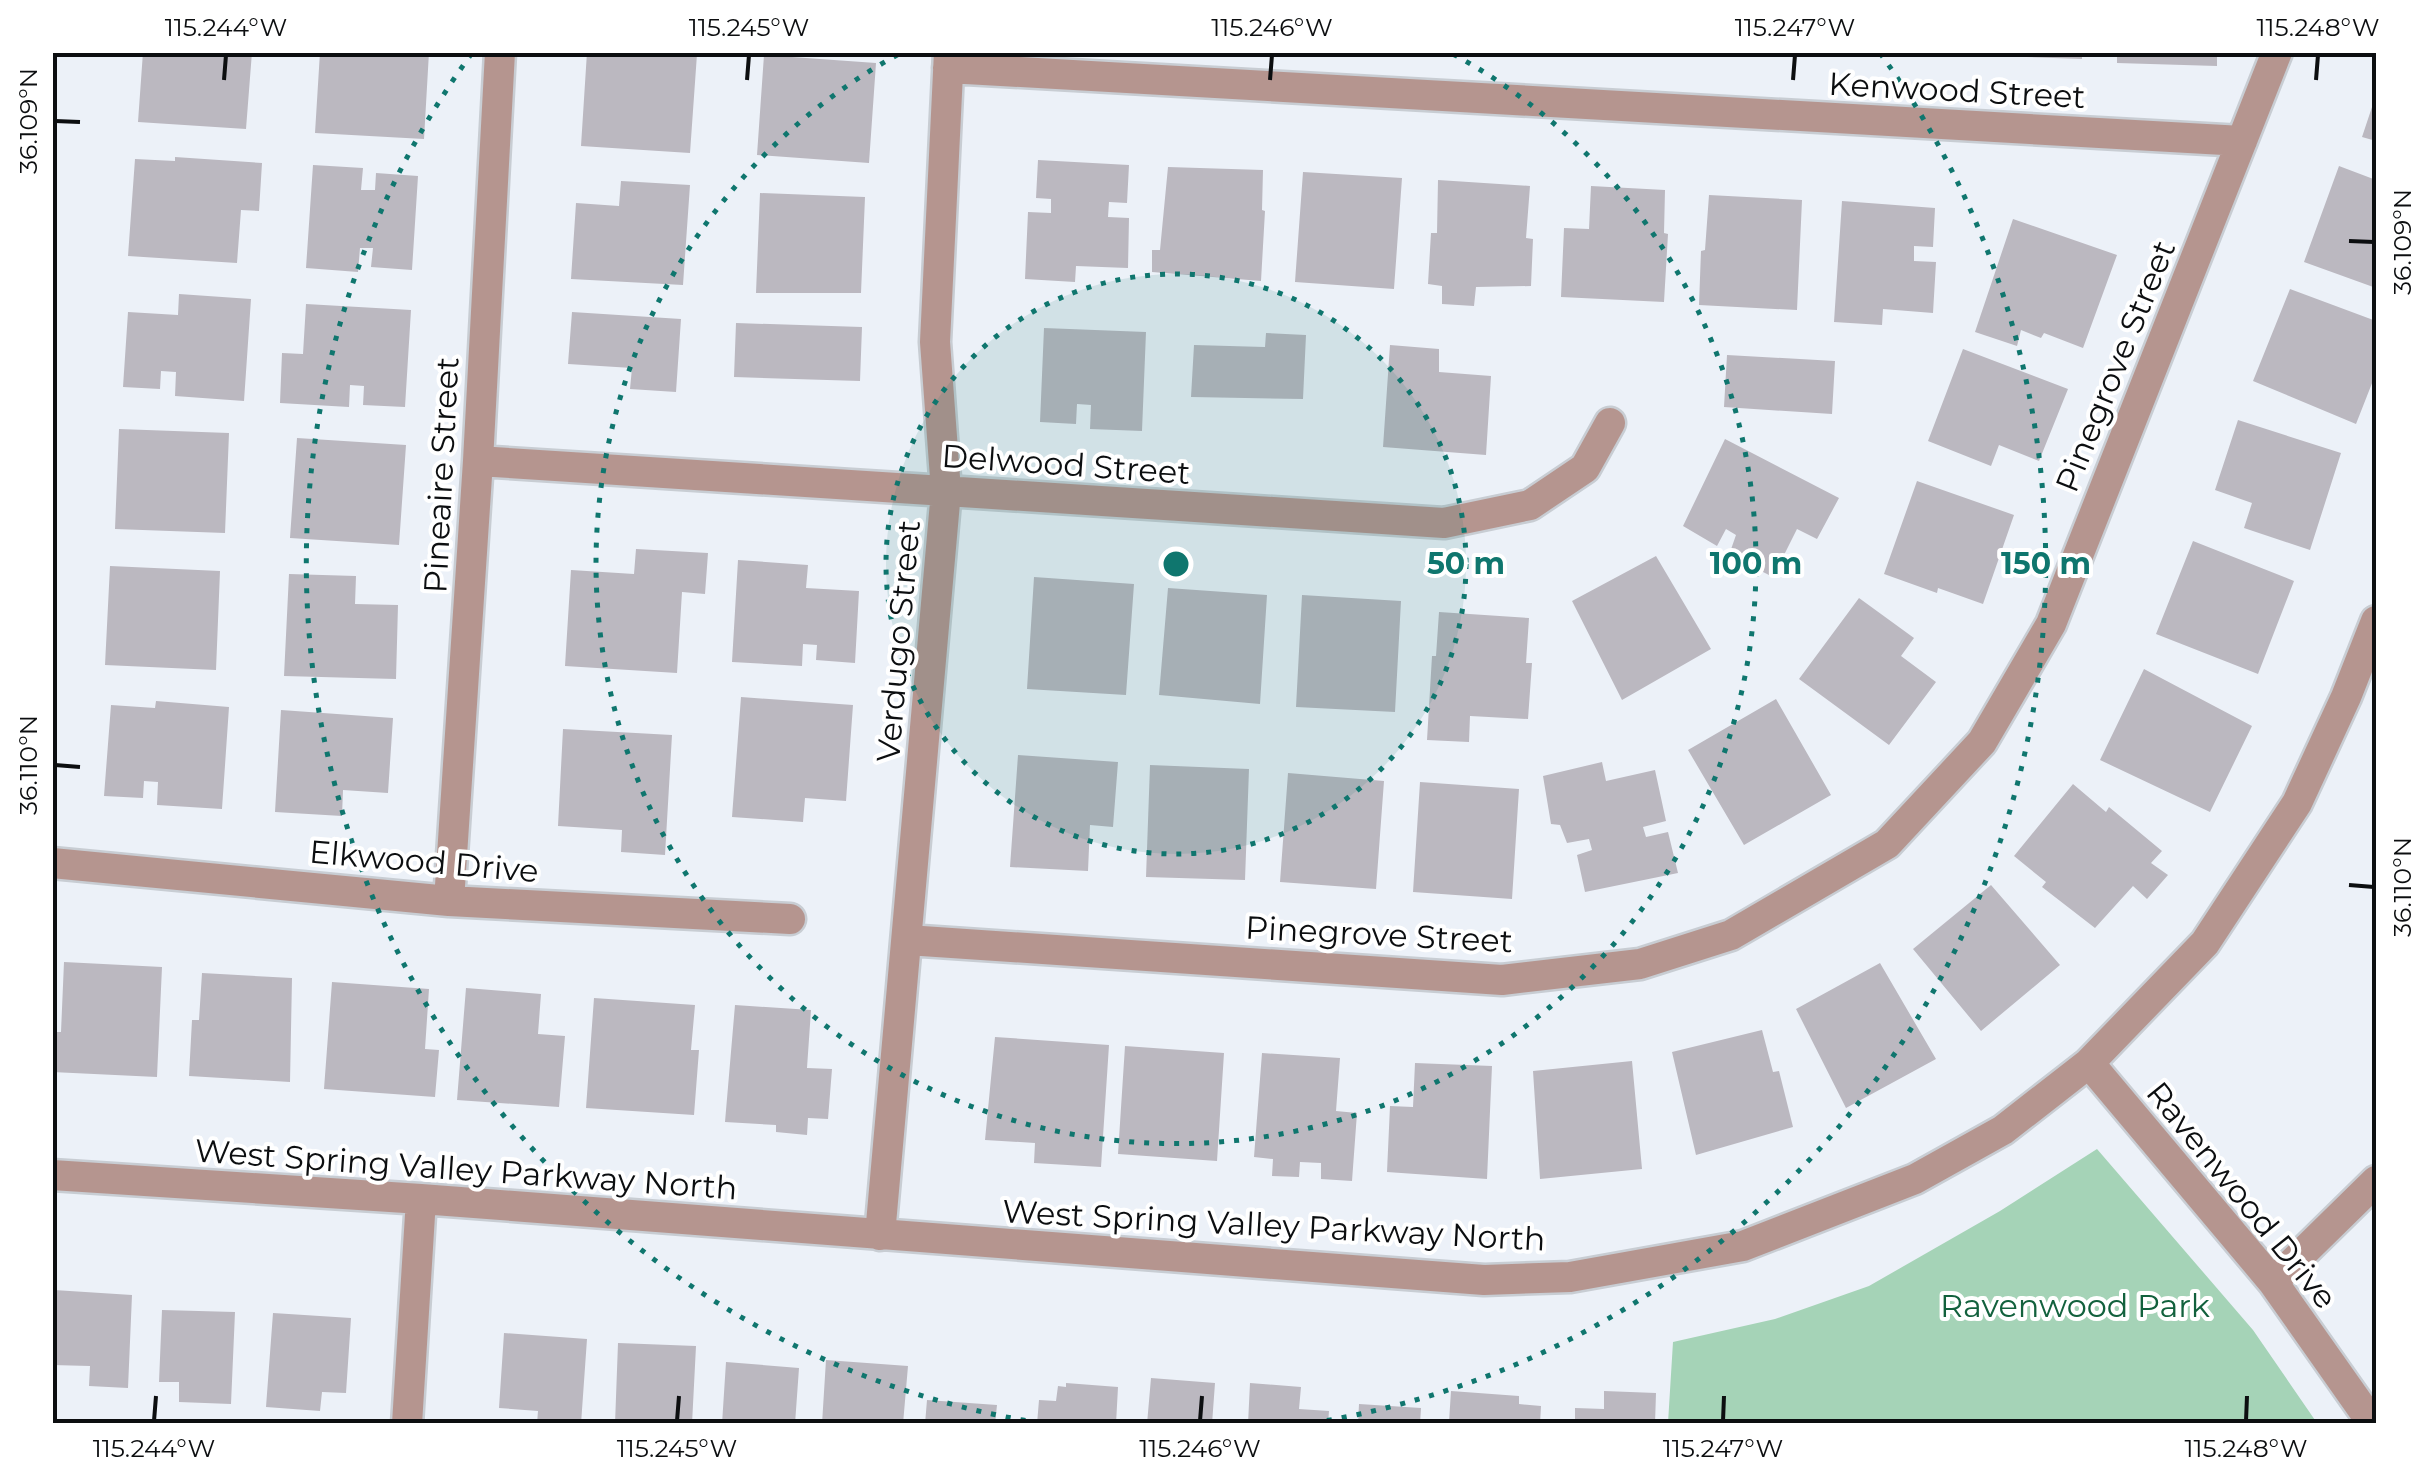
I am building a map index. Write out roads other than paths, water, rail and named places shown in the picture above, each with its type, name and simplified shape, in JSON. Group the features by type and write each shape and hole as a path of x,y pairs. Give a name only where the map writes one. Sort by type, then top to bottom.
{"street":[{"name":"Pineaire Street","path":"449,901 500,52"},
{"name":"Pinegrove Street","path":"907,940 1502,980 1640,964 1731,935 1887,844 1982,742 2050,624 2277,52"},
{"name":"Kenwood Street","path":"949,60 2242,140"},
{"name":"Verdugo Street","path":"880,1234 946,491 935,342 949,60"},
{"name":"Delwood Street","path":"478,461 1444,523 1530,506 1585,468 1610,423"},
{"name":"West Spring Valley Parkway North","path":"52,1175 1484,1280 1570,1277 1743,1246 1915,1179 2002,1130 2089,1062 2205,943 2287,819 2346,697 2376,620"},
{"name":"Elkwood Drive","path":"52,863 449,901 790,919"},
{"name":"Ravenwood Drive","path":"2089,1062 2273,1282 2373,1424"},
{"path":"2273,1282 2376,1181"},
{"path":"407,1424 420,1199"}],"park label":[{"name":"Ravenwood Park","path":"2075,1305"}]}
